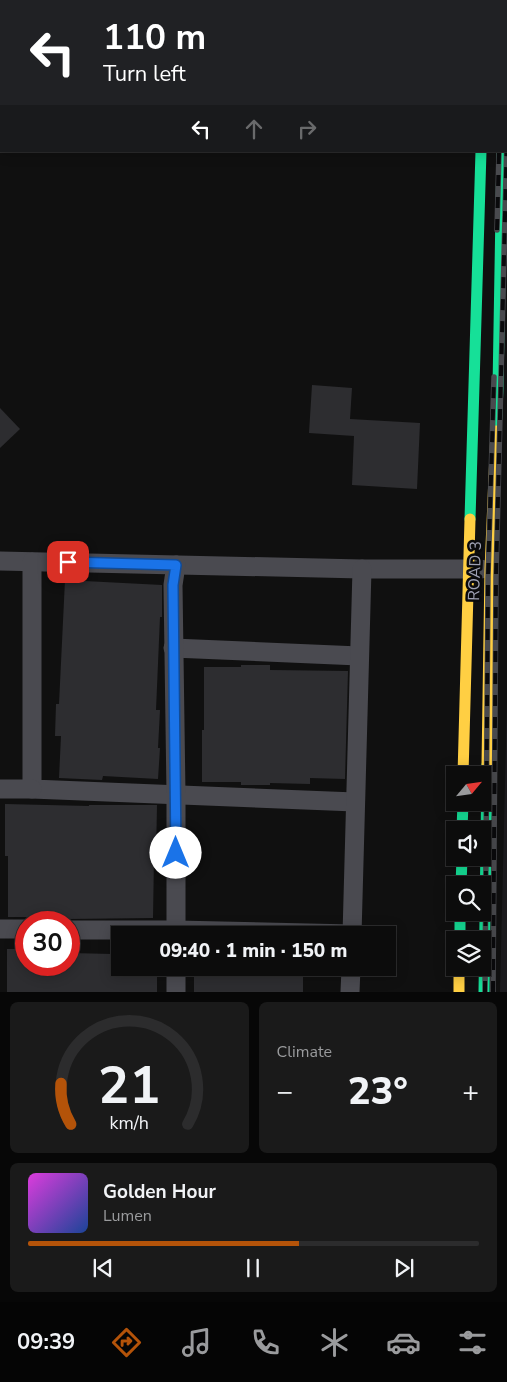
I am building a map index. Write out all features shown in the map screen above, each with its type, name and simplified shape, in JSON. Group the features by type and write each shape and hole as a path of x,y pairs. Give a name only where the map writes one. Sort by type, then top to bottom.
{"street":[{"name":"ROAD 3","path":"464,766 468,569 481,152"},
{"name":"ROAD 3","path":"484,992 490,569 502,389 502,152"},
{"path":"474,386 502,389"},
{"path":"0,561 362,569 490,569"},
{"path":"32,562 32,789"},
{"path":"176,565 173,585 176,926"},
{"path":"352,926 362,569"},
{"path":"173,648 359,656"},
{"path":"0,788 356,802"},
{"path":"0,929 15,929"},
{"path":"80,930 111,931"},
{"path":"176,976 176,992"},
{"path":"350,992 351,976"},
{"path":"458,992 459,976"}],"shaded area":[{"path":"507,701 507,992 500,992"}],"building":[{"path":"312,385 352,388 350,419 420,423 417,489 352,485 354,436 309,433"},
{"path":"0,408 20,429 0,448"},
{"path":"65,580 162,585 162,617 160,617 156,710 160,710 158,779 103,776 102,780 59,778 61,736 55,736 56,704 59,704"},
{"path":"241,665 270,665 270,670 348,671 345,779 310,778 310,784 270,783 270,785 241,785 241,782 202,782 204,667 241,667"},
{"path":"5,804 157,805 153,918 80,919 80,911 15,911 15,917 8,917 8,856 5,856"},
{"path":"7,949 15,949 15,976 80,976 80,953 111,954 111,976 157,976 157,992 7,992"},
{"path":"194,976 303,976 303,992 194,992"}],"railway":[{"path":"497,230 499,152"},
{"path":"493,992 496,577 507,152"},
{"path":"485,992 488,577 494,377"}],"traffic: fast":[{"path":"470,519 481,152"},
{"path":"496,431 502,152"},
{"path":"484,992 487,765"},
{"path":"462,821 463,811"},
{"path":"461,876 462,866"},
{"path":"460,921 460,931"}],"traffic: slow":[{"path":"487,765 490,569 496,431"},
{"path":"463,766 470,519"},
{"path":"459,976 459,992"}],"route":[{"path":"68,562 176,565 173,585 173,648 176,853"}]}
